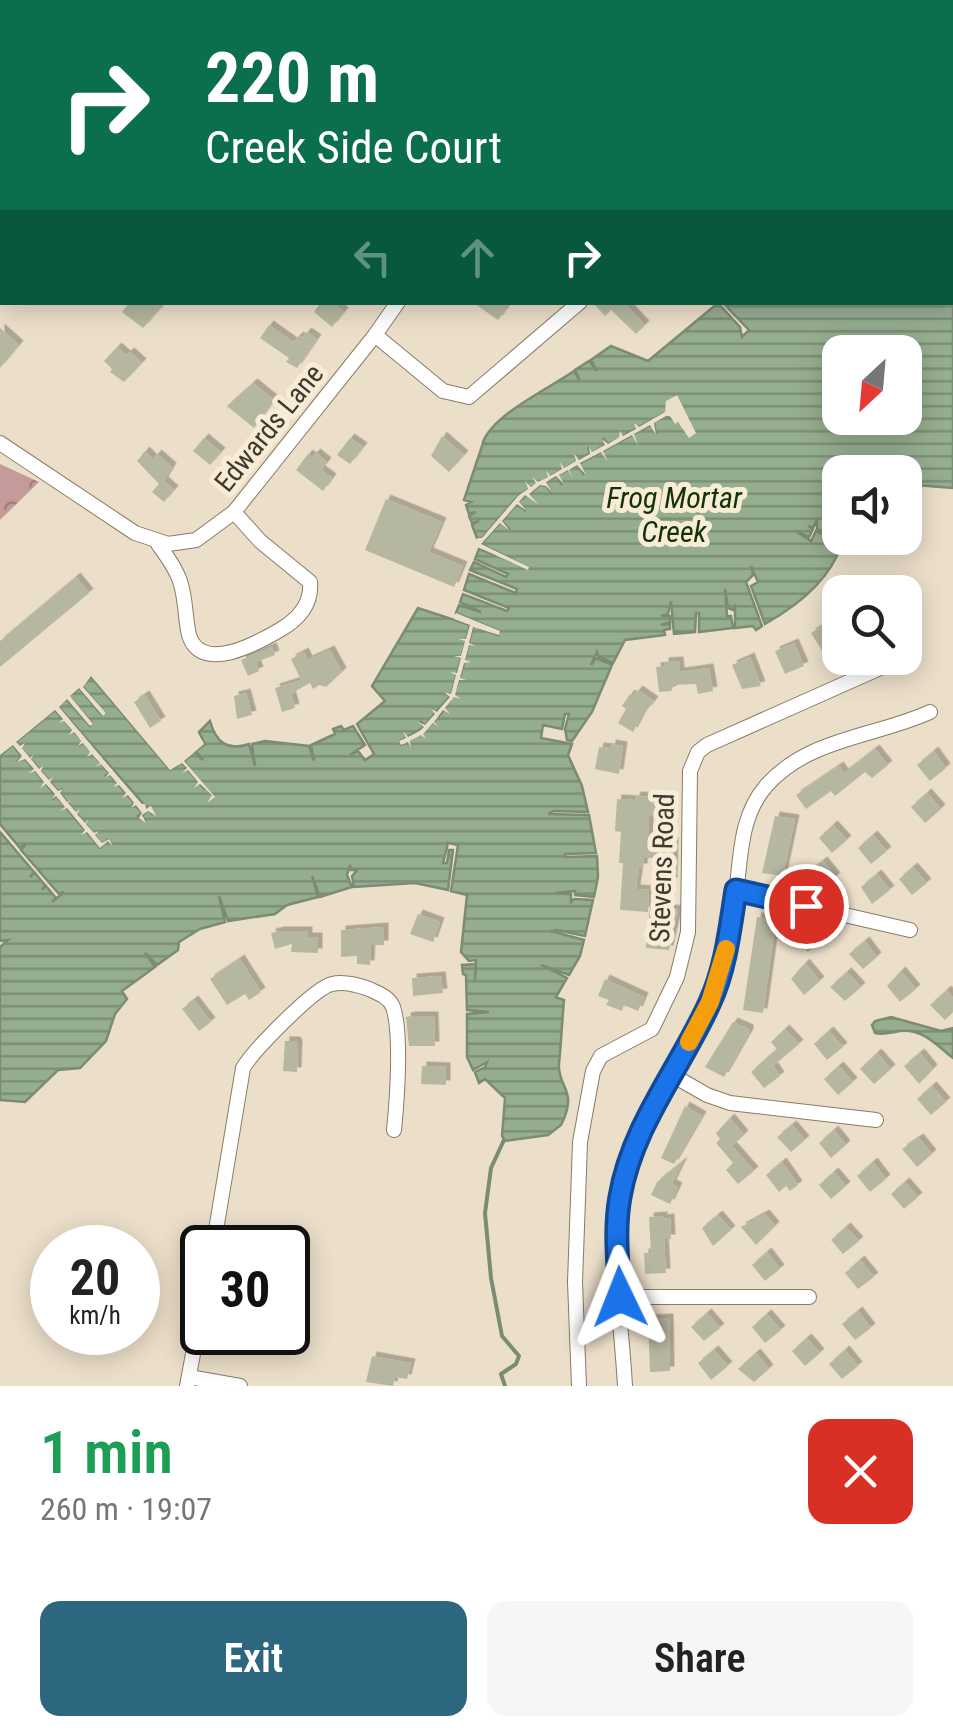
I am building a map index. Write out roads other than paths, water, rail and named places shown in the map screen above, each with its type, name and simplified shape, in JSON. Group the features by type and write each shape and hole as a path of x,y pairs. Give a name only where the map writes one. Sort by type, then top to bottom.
{"street":[{"name":"Edwards Lane","path":"156,541 168,544 196,540 234,512 376,336 396,305"},
{"path":"376,336 443,391 469,397 576,305"},
{"path":"0,443 135,533 156,541 181,585 192,640 198,648 212,653 237,653 286,626 300,614 311,596 310,582 260,541 234,512"},
{"name":"Stevens Road","path":"579,1386 576,1266 580,1142 593,1071 601,1056 652,1030 667,1004 684,957 688,932 689,786 694,759 707,745 864,675"},
{"path":"624,1386 620,1194 638,1139 715,990 726,951 747,818 763,789 788,766 846,737 902,725 930,712"},
{"path":"736,890 910,930"},
{"path":"217,1225 242,1068 259,1045 325,987 340,984 366,988 384,996 393,1008 394,1130"},
{"path":"672,1075 706,1095 730,1102 876,1120"},
{"path":"620,1297 809,1296"},
{"path":"193,1355 188,1381 240,1386"}],"water":[{"name":"Frog Mortar Creek","path":"716,305 740,327 742,337 749,330 725,305 953,305 953,488 922,486 922,455 822,455 822,531 817,529 817,520 813,528 808,526 813,529 809,537 797,532 811,541 816,531 822,534 822,555 837,555 801,600 765,624 751,586 758,582 751,566 753,575 746,582 762,626 756,630 753,626 735,628 735,607 728,608 725,589 727,616 731,616 733,628 699,632 696,613 695,632 674,634 671,601 668,614 661,616 670,616 670,622 661,625 670,624 665,635 625,640 613,663 597,652 591,665 596,658 612,665 592,712 572,741 567,740 565,729 569,714 565,714 562,729 543,725 541,738 572,744 568,755 588,812 548,814 589,815 596,853 565,854 597,856 598,877 594,897 575,895 575,891 555,893 571,894 571,902 593,900 585,936 551,931 584,940 569,975 541,965 567,978 556,997 564,1000 559,1072 568,1104 561,1125 548,1135 505,1141 502,1136 505,1098 485,1079 479,1083 475,1072 487,1062 473,1070 467,1057 467,1014 489,1012 467,1010 462,965 476,964 476,960 469,961 461,952 467,895 451,891 458,845 448,843 443,863 447,863 449,850 453,850 448,890 415,883 354,887 352,876 357,870 351,870 350,865 347,875 352,887 320,897 312,876 318,897 287,905 275,914 228,921 219,896 225,922 200,929 179,942 178,950 157,965 145,953 155,967 122,991 127,999 115,1014 106,1041 80,1068 58,1070 25,1102 0,1100 0,947 8,940 0,941 0,832 34,872 30,877 35,873 45,885 42,890 46,886 56,898 52,902 64,892 59,894 21,850 26,844 20,848 0,824 0,755 13,745 22,757 19,760 25,759 55,795 52,800 56,796 100,848 109,839 102,844 59,792 63,789 58,791 16,742 55,710 82,741 79,746 83,742 109,773 105,776 110,775 134,803 131,807 135,805 142,813 138,816 146,821 142,816 148,810 153,815 58,706 66,699 90,726 92,723 69,696 79,688 102,715 105,713 82,686 91,677 170,770 182,763 205,790 184,761 194,752 203,760 196,751 205,744 199,732 210,721 216,735 229,746 249,744 255,766 252,744 265,741 309,746 314,761 311,745 335,734 333,729 341,726 344,730 353,726 365,745 350,755 358,751 365,760 374,754 357,724 385,701 372,686 418,608 470,625 451,695 444,693 450,696 436,712 431,708 435,713 425,725 420,721 424,727 400,741 401,745 433,723 444,710 459,680 473,626 498,635 499,631 456,613 459,605 481,612 460,602 463,594 507,611 509,608 464,590 469,574 516,593 517,589 470,570 474,562 506,577 508,574 475,559 479,549 529,568 481,544 501,522 510,530 502,521 517,504 526,511 518,502 540,485 552,493 546,482 557,476 562,485 558,475 578,465 584,475 579,464 651,425 656,434 654,422 666,416 678,422 687,420 676,396 668,403 666,412 608,444 603,438 605,445 592,453 588,447 590,453 578,460 575,454 577,461 530,488 526,482 529,489 518,496 482,538 477,538 472,525 479,521 472,523 469,516 476,512 469,514 466,505 471,502 464,500 483,443 487,445 483,442 510,412 574,371 580,381 575,370 589,361 597,371 591,360 611,346 648,361"},
{"path":"891,1017 941,1031 953,1028 953,1058 916,1032 875,1033 875,1021"}],"waterway":[{"path":"504,1140 491,1168 485,1213 502,1336 519,1356 516,1364 501,1374 505,1386"}]}
